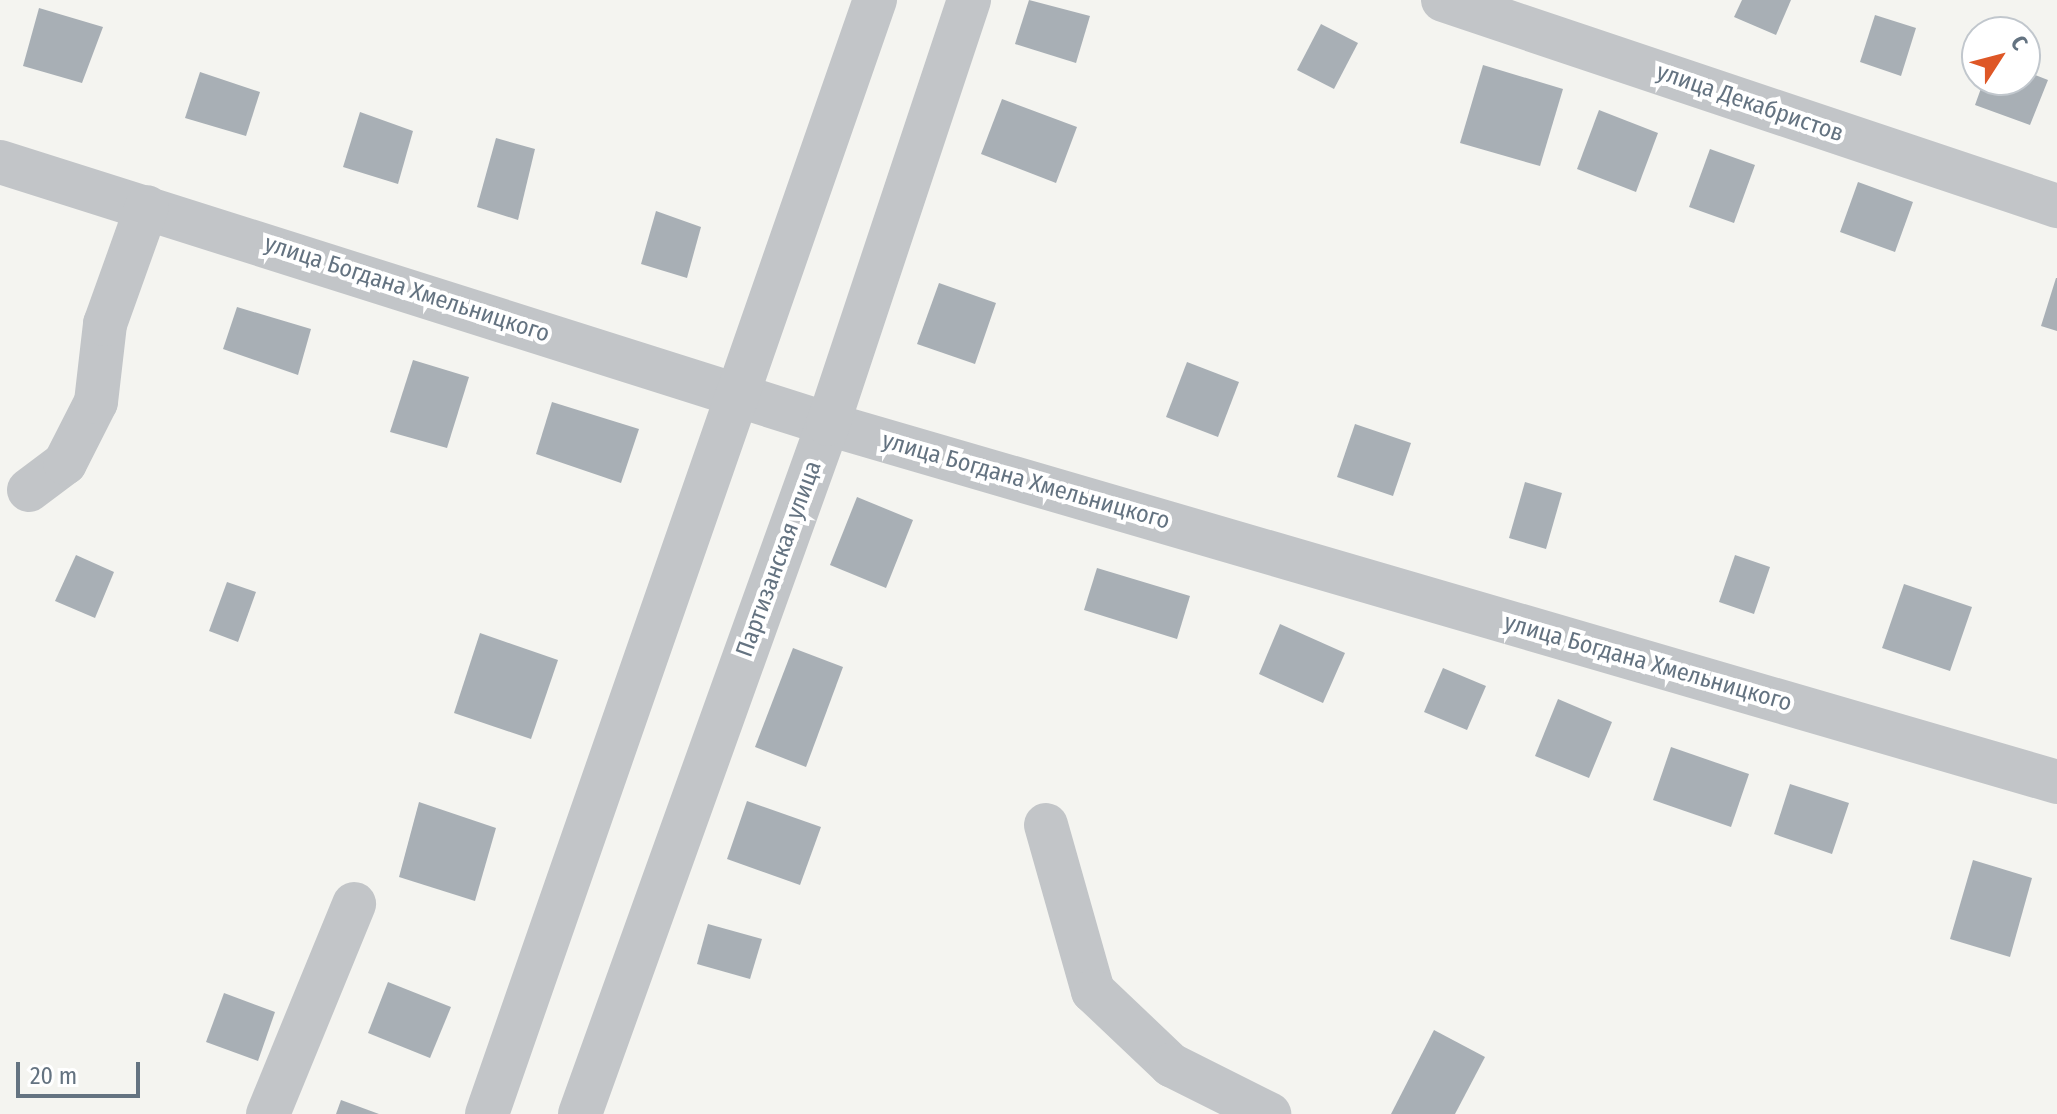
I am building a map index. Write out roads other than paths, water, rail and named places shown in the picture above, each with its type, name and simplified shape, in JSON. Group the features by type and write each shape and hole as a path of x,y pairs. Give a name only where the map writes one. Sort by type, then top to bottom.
{"street":[{"path":"487,1114 741,396 875,0"},
{"name":"Партизанская улица","path":"580,1114 828,424 969,0"},
{"name":"улица Декабристов","path":"1443,0 2057,206"},
{"name":"улица Богдана Хмельницкого","path":"0,162 828,424 2057,782"},
{"path":"29,490 65,463 96,402 105,324 147,207"},
{"path":"1046,825 1093,991 1171,1065 1269,1114"},
{"path":"268,1114 354,904"}]}
